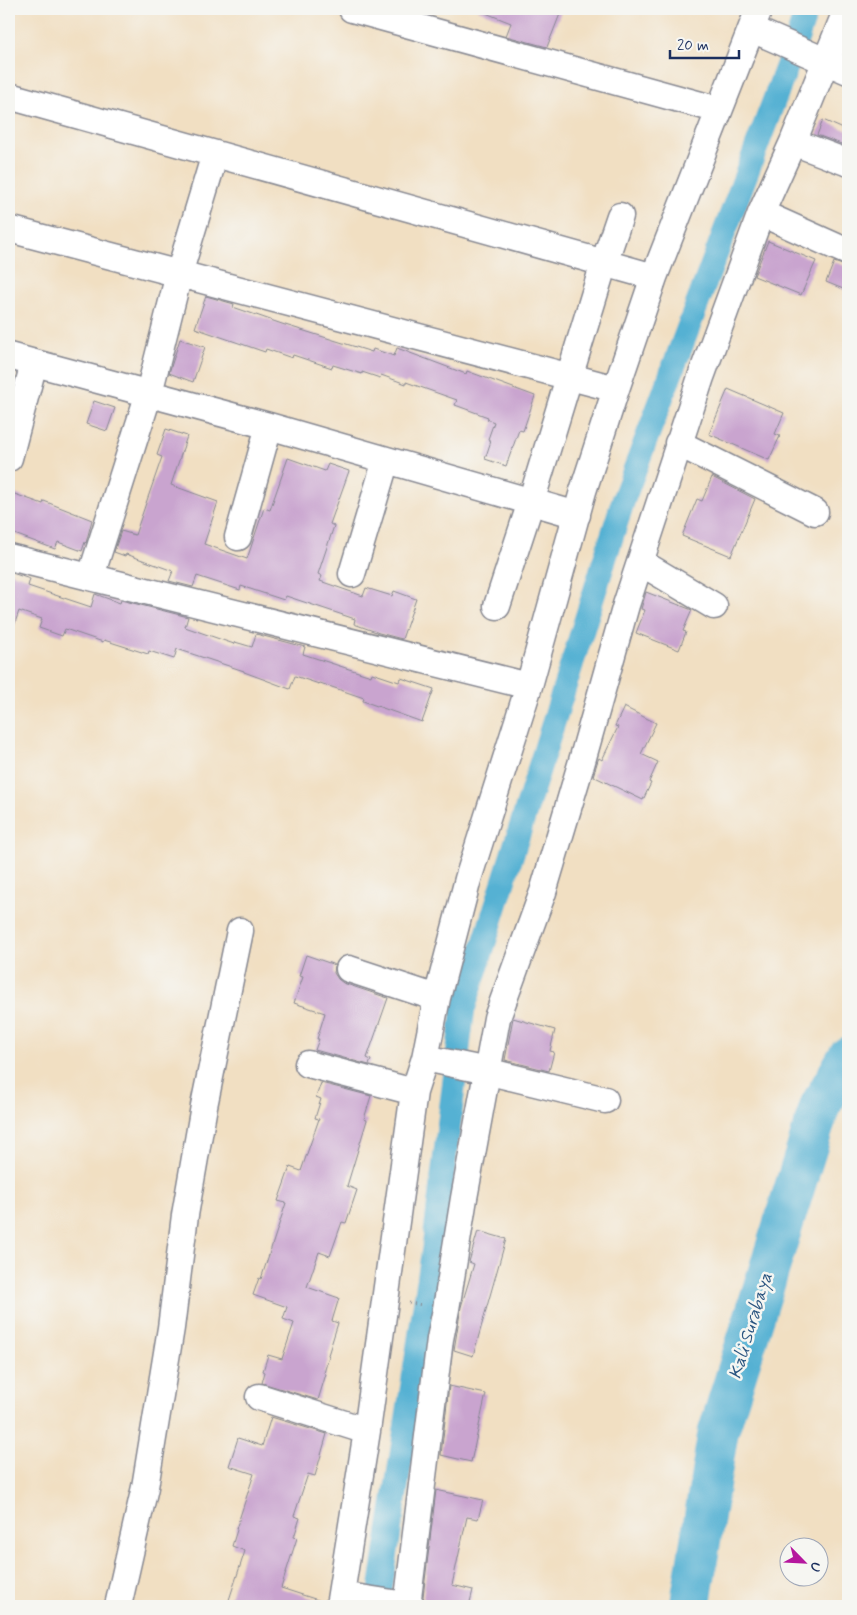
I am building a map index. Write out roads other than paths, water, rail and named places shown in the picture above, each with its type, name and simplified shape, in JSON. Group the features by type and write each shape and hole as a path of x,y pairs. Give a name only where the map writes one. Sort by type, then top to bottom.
{"street":[{"path":"352,9 719,110"},
{"path":"832,64 754,33 719,110 654,276 616,389 577,515 529,686 468,879 437,998 431,1059 414,1092 367,1431 348,1600 407,1606 440,1339 482,1070 497,1018 542,892 582,761 626,605 678,443 762,212 793,142 832,64 847,9"},
{"path":"9,96 654,276"},
{"path":"793,142 846,162"},
{"path":"92,576 149,393 179,274 215,154"},
{"path":"762,212 848,252"},
{"path":"497,606 620,216"},
{"path":"9,229 616,389"},
{"path":"9,356 268,426 577,515"},
{"path":"9,458 34,363"},
{"path":"238,537 268,426"},
{"path":"678,443 815,512"},
{"path":"352,574 386,460"},
{"path":"9,557 92,576 529,686"},
{"path":"640,562 714,606"},
{"path":"118,1606 146,1488 171,1328 185,1215 204,1106 240,931"},
{"path":"349,969 437,998"},
{"path":"431,1059 606,1100"},
{"path":"308,1064 414,1092"},
{"path":"259,1397 367,1431"}],"waterway":[{"path":"378,1606 434,1245 463,1011 624,498 807,9"},
{"name":"Kali Surabaya","path":"690,1606 718,1433 820,1106 848,1057"}]}
